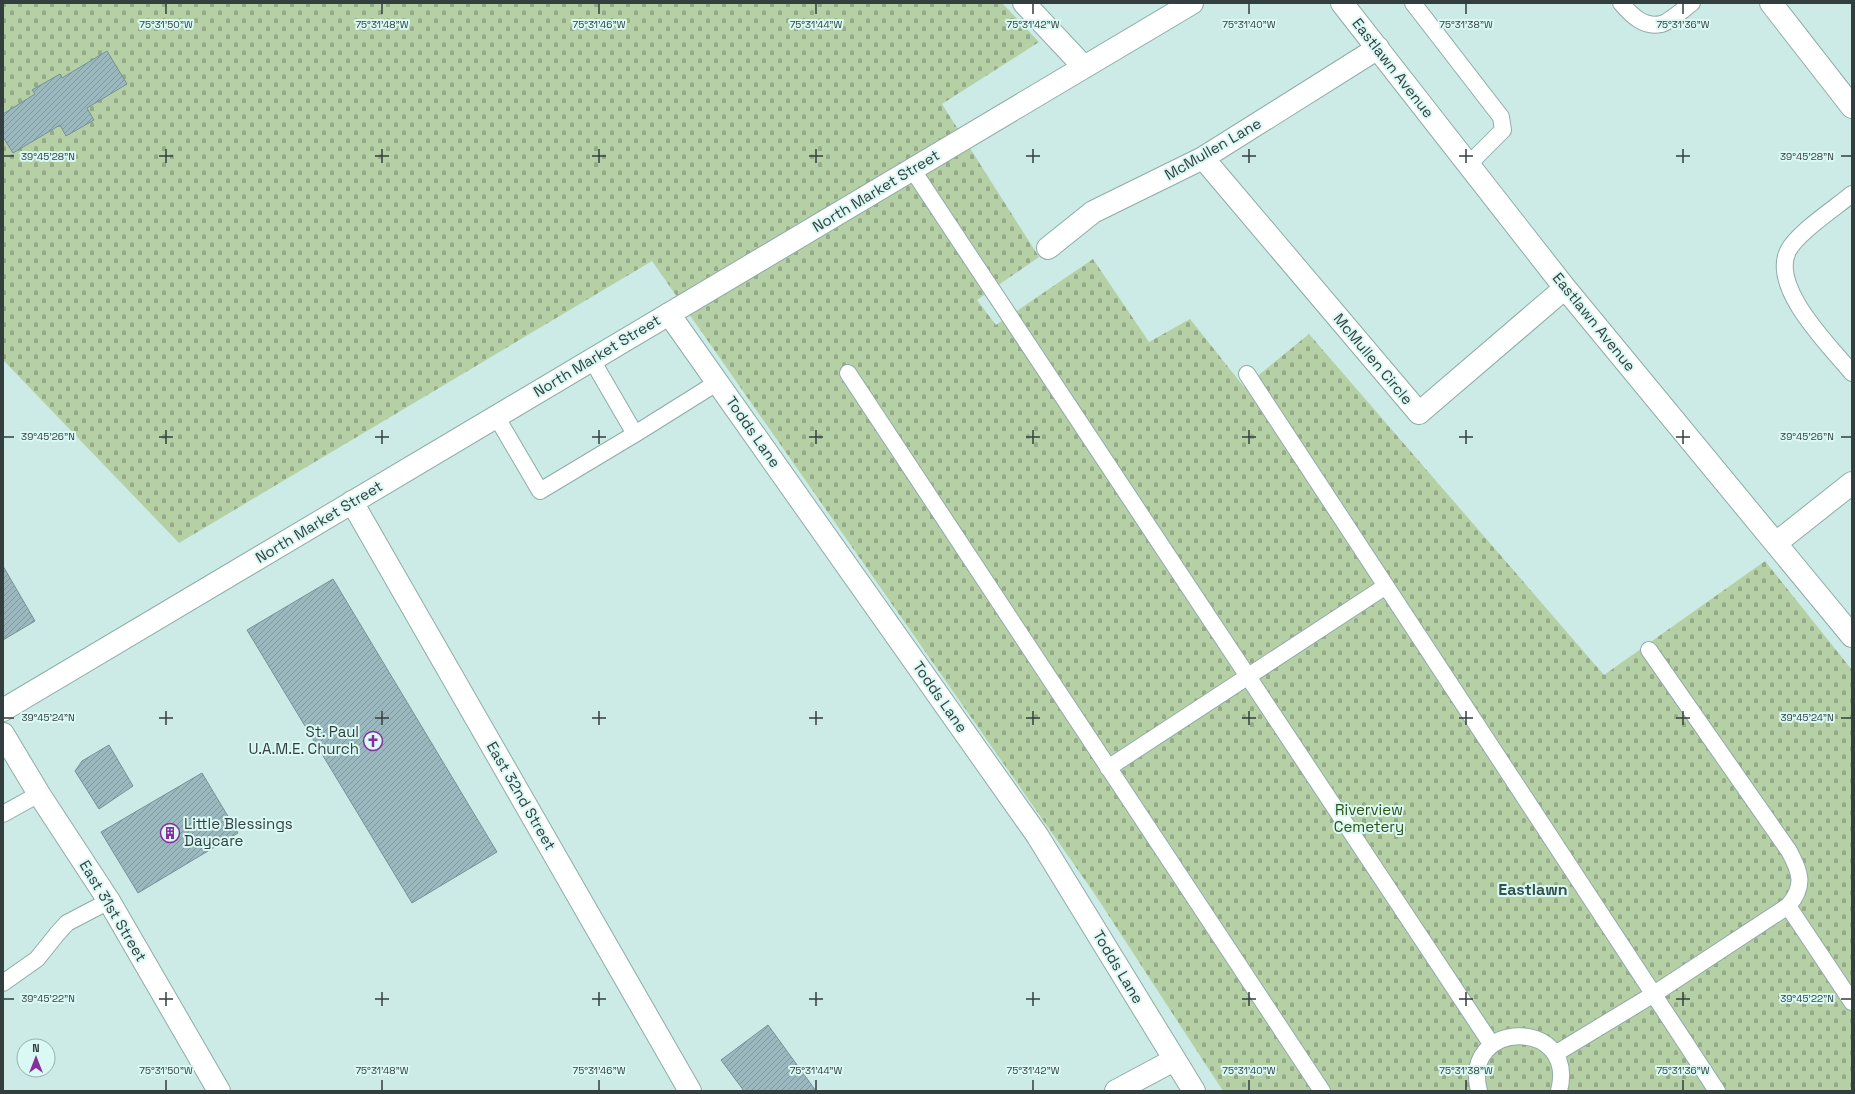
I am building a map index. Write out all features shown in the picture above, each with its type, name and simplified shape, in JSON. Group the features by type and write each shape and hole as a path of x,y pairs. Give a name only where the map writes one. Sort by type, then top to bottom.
{"street":[{"path":"1024,3 1084,67"},
{"name":"North Market Street","path":"3,710 1192,3"},
{"name":"Eastlawn Avenue","path":"1342,3 1566,288 1852,636"},
{"path":"1770,3 1852,107"},
{"name":"McMullen Lane","path":"1048,248 1093,212 1203,158 1378,48"},
{"name":"McMullen Circle","path":"1203,158 1419,413 1566,288"},
{"name":"Todds Lane","path":"669,314 1037,835 1194,1091"},
{"path":"1776,543 1852,482"},
{"name":"East 32nd Street","path":"352,502 690,1091"},
{"name":"East 31st Street","path":"3,734 39,794 109,901 219,1091"},
{"path":"1116,1091 1174,1060"}],"lane":[{"path":"1413,3 1501,116 1503,130 1469,164"},
{"path":"1621,3 1638,20 1647,24 1661,24 1692,3"},
{"path":"912,169 1492,1045"},
{"path":"1852,194 1800,236 1788,252 1784,269 1788,288 1796,305 1852,374"},
{"path":"592,360 635,434"},
{"path":"848,373 1322,1091"},
{"path":"1247,374 1718,1091"},
{"path":"496,416 540,491 718,382"},
{"path":"1108,768 1386,586"},
{"path":"1555,1054 1654,994 1788,906 1796,898 1800,874 1789,851 1649,650"},
{"path":"3,814 39,794"},
{"path":"3,983 37,959 67,923 109,901"},
{"path":"1788,906 1852,1002"},
{"path":"1479,1091 1477,1082 1478,1068 1483,1055 1492,1045 1504,1038 1518,1035 1532,1037 1545,1044 1555,1054 1561,1068 1562,1082 1559,1091"}],"green space":[{"name":"Riverview Cemetery","path":"3,3 1002,3 1039,42 942,104 1039,257 977,300 996,325 1093,259 1149,342 1190,319 1244,387 1309,334 1604,675 1765,561 1852,670 1852,1091 1223,1091 1094,893 652,261 179,543 3,360"}],"building":[{"path":"107,51 127,84 87,108 94,120 66,136 60,125 13,153 3,137 3,114 35,94 32,90 60,74 62,78"},
{"path":"3,566 35,621 3,640"},
{"name":"St. Paul U.A.M.E. Church","path":"333,579 497,852 412,903 247,630"},
{"path":"109,745 133,786 99,809 75,771 82,761"},
{"name":"Little Blessings Daycare","path":"202,773 238,833 138,893 101,832"},
{"path":"768,1025 816,1091 744,1091 721,1060"}],"place":[{"name":"St. Paul U.A.M.E. Church","path":"373,741"},
{"name":"Little Blessings Daycare","path":"170,833"}],"district":[{"name":"Eastlawn","path":"1533,889"}]}
